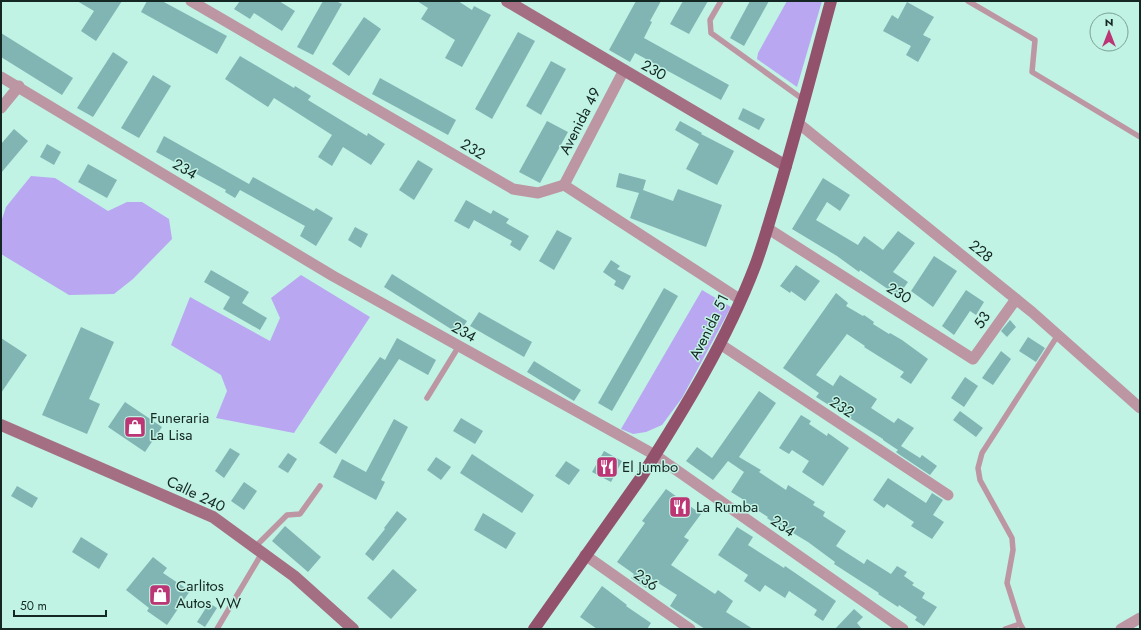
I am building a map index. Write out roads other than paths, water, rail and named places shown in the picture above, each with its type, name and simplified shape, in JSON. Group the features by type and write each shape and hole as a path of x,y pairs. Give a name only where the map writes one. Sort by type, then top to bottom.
{"main road":[{"name":"Avenida 51","path":"534,629 640,479 695,390 720,344 741,300 756,265 786,166 831,1"}],"street":[{"name":"232","path":"191,1 513,189 538,193 564,185"},
{"name":"230","path":"507,1 786,166"},
{"name":"Avenida 49","path":"564,185 624,70"},
{"name":"234","path":"1,77 19,86 332,276 655,455 903,629"},
{"path":"1,108 19,86"},
{"name":"228","path":"798,123 1016,299 1140,408"},
{"path":"564,185 741,300"},
{"name":"230","path":"767,228 973,359"},
{"name":"53","path":"973,359 1016,299"},
{"name":"232","path":"720,344 948,495"},
{"name":"Calle 240","path":"1,425 213,517 294,576 353,629"},
{"name":"236","path":"585,555 690,629"},
{"path":"1121,629 1140,618"}],"lane":[{"path":"721,1 710,20 711,33 804,100"},
{"path":"968,1 1035,40 1032,72 1140,138"},
{"path":"1005,629 1021,626 1007,583 1014,550 1012,538 980,480 978,468 982,453 1058,335"},
{"path":"427,398 459,346"},
{"path":"217,629 258,550 287,515 300,514 320,486"}],"place":[{"name":"Funeraria La Lisa","path":"135,427"},
{"name":"El Jumbo","path":"607,467"},
{"name":"La Rumba","path":"680,507"},
{"name":"Carlitos Autos VW","path":"160,595"}]}
